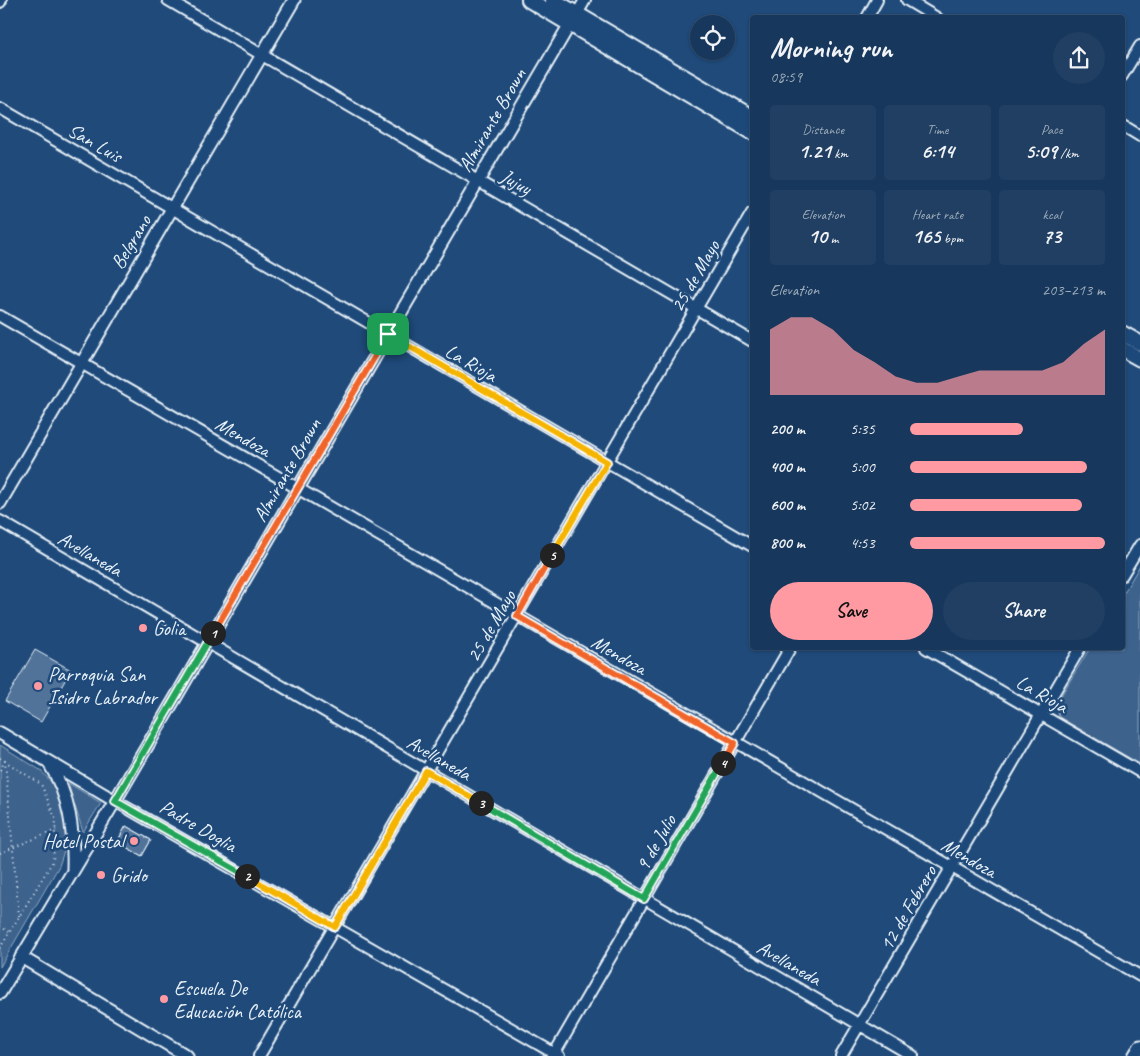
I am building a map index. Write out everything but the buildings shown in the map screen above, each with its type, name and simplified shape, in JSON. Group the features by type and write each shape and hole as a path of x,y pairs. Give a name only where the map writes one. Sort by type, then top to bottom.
{"main road":[{"path":"529,0 573,19 750,116"},
{"path":"553,0 573,19 750,131"},
{"path":"1125,335 1140,343"},
{"path":"1125,351 1140,359"}],"street":[{"name":"Jujuy","path":"168,0 750,340"},
{"name":"Belgrano","path":"0,503 294,0"},
{"name":"Almirante Brown","path":"0,993 115,801 585,0"},
{"path":"869,15 877,0"},
{"path":"907,0 932,15"},
{"path":"1125,71 1140,46"},
{"name":"San Luis","path":"0,108 172,209"},
{"path":"1125,127 1140,136"},
{"name":"La Rioja","path":"172,209 750,545"},
{"name":"25 de Mayo","path":"259,1056 750,216"},
{"name":"Mendoza","path":"0,316 1140,976"},
{"name":"Avellaneda","path":"0,521 913,1056"},
{"path":"1127,559 1140,545"},
{"name":"9 de Julio","path":"555,1055 789,650"},
{"name":"La Rioja","path":"929,650 1140,772"},
{"name":"12 de Febrero","path":"841,1056 1079,650"},
{"name":"Padre Doglia","path":"0,733 555,1055"},
{"path":"48,761 58,778 71,815 74,841 73,871"},
{"path":"21,958 188,1056"},
{"path":"1134,1056 1140,1046"}],"path":[{"path":"0,758 41,784 52,806 56,820 53,860 0,948"},
{"path":"0,770 5,761"},
{"path":"5,761 19,916"},
{"path":"0,853 56,830"},
{"path":"0,926 9,932"}],"shaded area":[{"path":"1140,565 1140,764 1059,717 1056,704 1089,650 1125,650 1125,591"},
{"path":"0,745 40,770 54,785 66,812 67,842 59,866 0,967"},
{"path":"68,783 101,803 83,832"}],"place":[{"name":"Golia","path":"143,628"},
{"name":"Parroquia San Isidro Labrador","path":"38,686"},
{"name":"Hotel Postal","path":"134,841"},
{"name":"Grido","path":"101,875"},
{"name":"Escuela De Educación Católica","path":"164,999"}],"route":[{"path":"388,334 607,462 517,616 735,743 644,899 426,771 335,927 115,801 388,334"}]}
